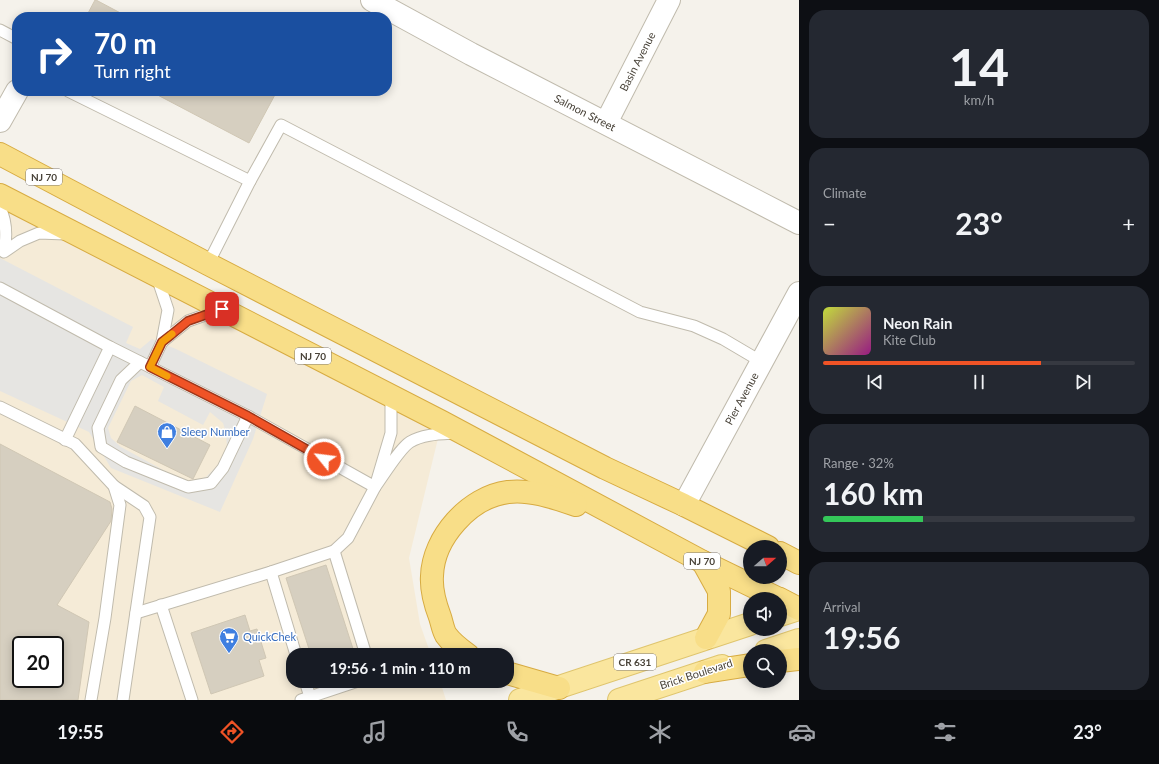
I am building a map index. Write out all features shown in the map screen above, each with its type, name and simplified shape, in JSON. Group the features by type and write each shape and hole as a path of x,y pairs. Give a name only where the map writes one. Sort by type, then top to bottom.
{"highway":[{"name":"NJ 70","path":"0,154 208,264 605,468 754,540"},
{"name":"NJ 70","path":"0,195 75,235 461,432 703,562 765,592"},
{"path":"459,648 446,635 437,611 432,590 432,575 435,556 442,540 451,527 474,505 492,496 514,492 549,496 625,520"},
{"path":"787,557 799,563"},
{"path":"703,562 719,591 719,614 706,638"},
{"name":"NJ 70","path":"787,603 799,609"},
{"path":"787,660 799,659"},
{"path":"705,672 743,666"},
{"path":"514,675 559,688"}],"main road":[{"path":"787,613 799,609"},
{"name":"CR 631","path":"520,700 743,626"},
{"path":"787,644 799,640"},
{"name":"Brick Boulevard","path":"619,700 743,658"}],"street":[{"name":"Salmon Street","path":"372,0 471,54 799,223"},
{"name":"Basin Avenue","path":"606,123 669,0"},
{"path":"0,121 14,96"},
{"name":"Pier Avenue","path":"684,505 799,293"}],"lane":[{"path":"0,30 12,36"},
{"path":"78,96 250,181"},
{"path":"208,264 250,181 281,125 640,312 694,326 722,339 762,362"},
{"path":"0,208 4,216 7,236 2,256"},
{"path":"2,256 20,241 39,233 75,235"},
{"path":"150,367 162,342 168,310 157,276"},
{"path":"0,288 110,347 248,416 375,487"},
{"path":"162,342 188,321 222,309"},
{"path":"65,440 110,347"},
{"path":"140,362 121,380 98,428 101,447 126,462 188,487 211,483 223,468 248,416"},
{"path":"375,487 391,433 391,396"},
{"path":"0,407 75,444 114,486 144,506 150,517 123,700"},
{"path":"136,614 334,552 348,538 375,487 395,458 409,442 428,436 461,432"},
{"path":"91,700 105,618 120,505 114,486"},
{"path":"334,552 364,648"},
{"path":"271,572 294,648"},
{"path":"161,605 192,700"},
{"path":"306,688 307,699 338,688"}],"shaded area":[{"path":"0,195 442,422 409,558 420,624 429,648 286,648 286,688 442,688 446,700 0,700"},
{"path":"0,258 133,327 126,343 140,349 152,339 176,349 267,394 253,439 220,512 111,468 89,432 0,391","holes":["142,375 164,387 158,401 203,425 210,412 223,423 226,433 227,447 218,465 206,477 187,483 121,447 111,438 108,428 131,381"]}],"building":[{"path":"96,0 119,12 89,12"},
{"path":"160,96 274,96 249,143"},
{"path":"135,406 210,445 193,479 117,442"},
{"path":"0,444 110,502 112,509 111,521 57,605 89,622 78,700 0,700"},
{"path":"326,565 353,648 309,648 286,578"},
{"path":"245,615 250,631 257,629 266,658 259,660 264,676 211,694 191,633"}],"slow traffic":[{"path":"167,376 150,367 162,342 172,334"}],"place":[{"name":"Sleep Number","path":"167,449"},
{"name":"QuickChek","path":"229,654"}],"route":[{"path":"222,309 188,321 162,342 150,367 248,416 324,459"}]}
